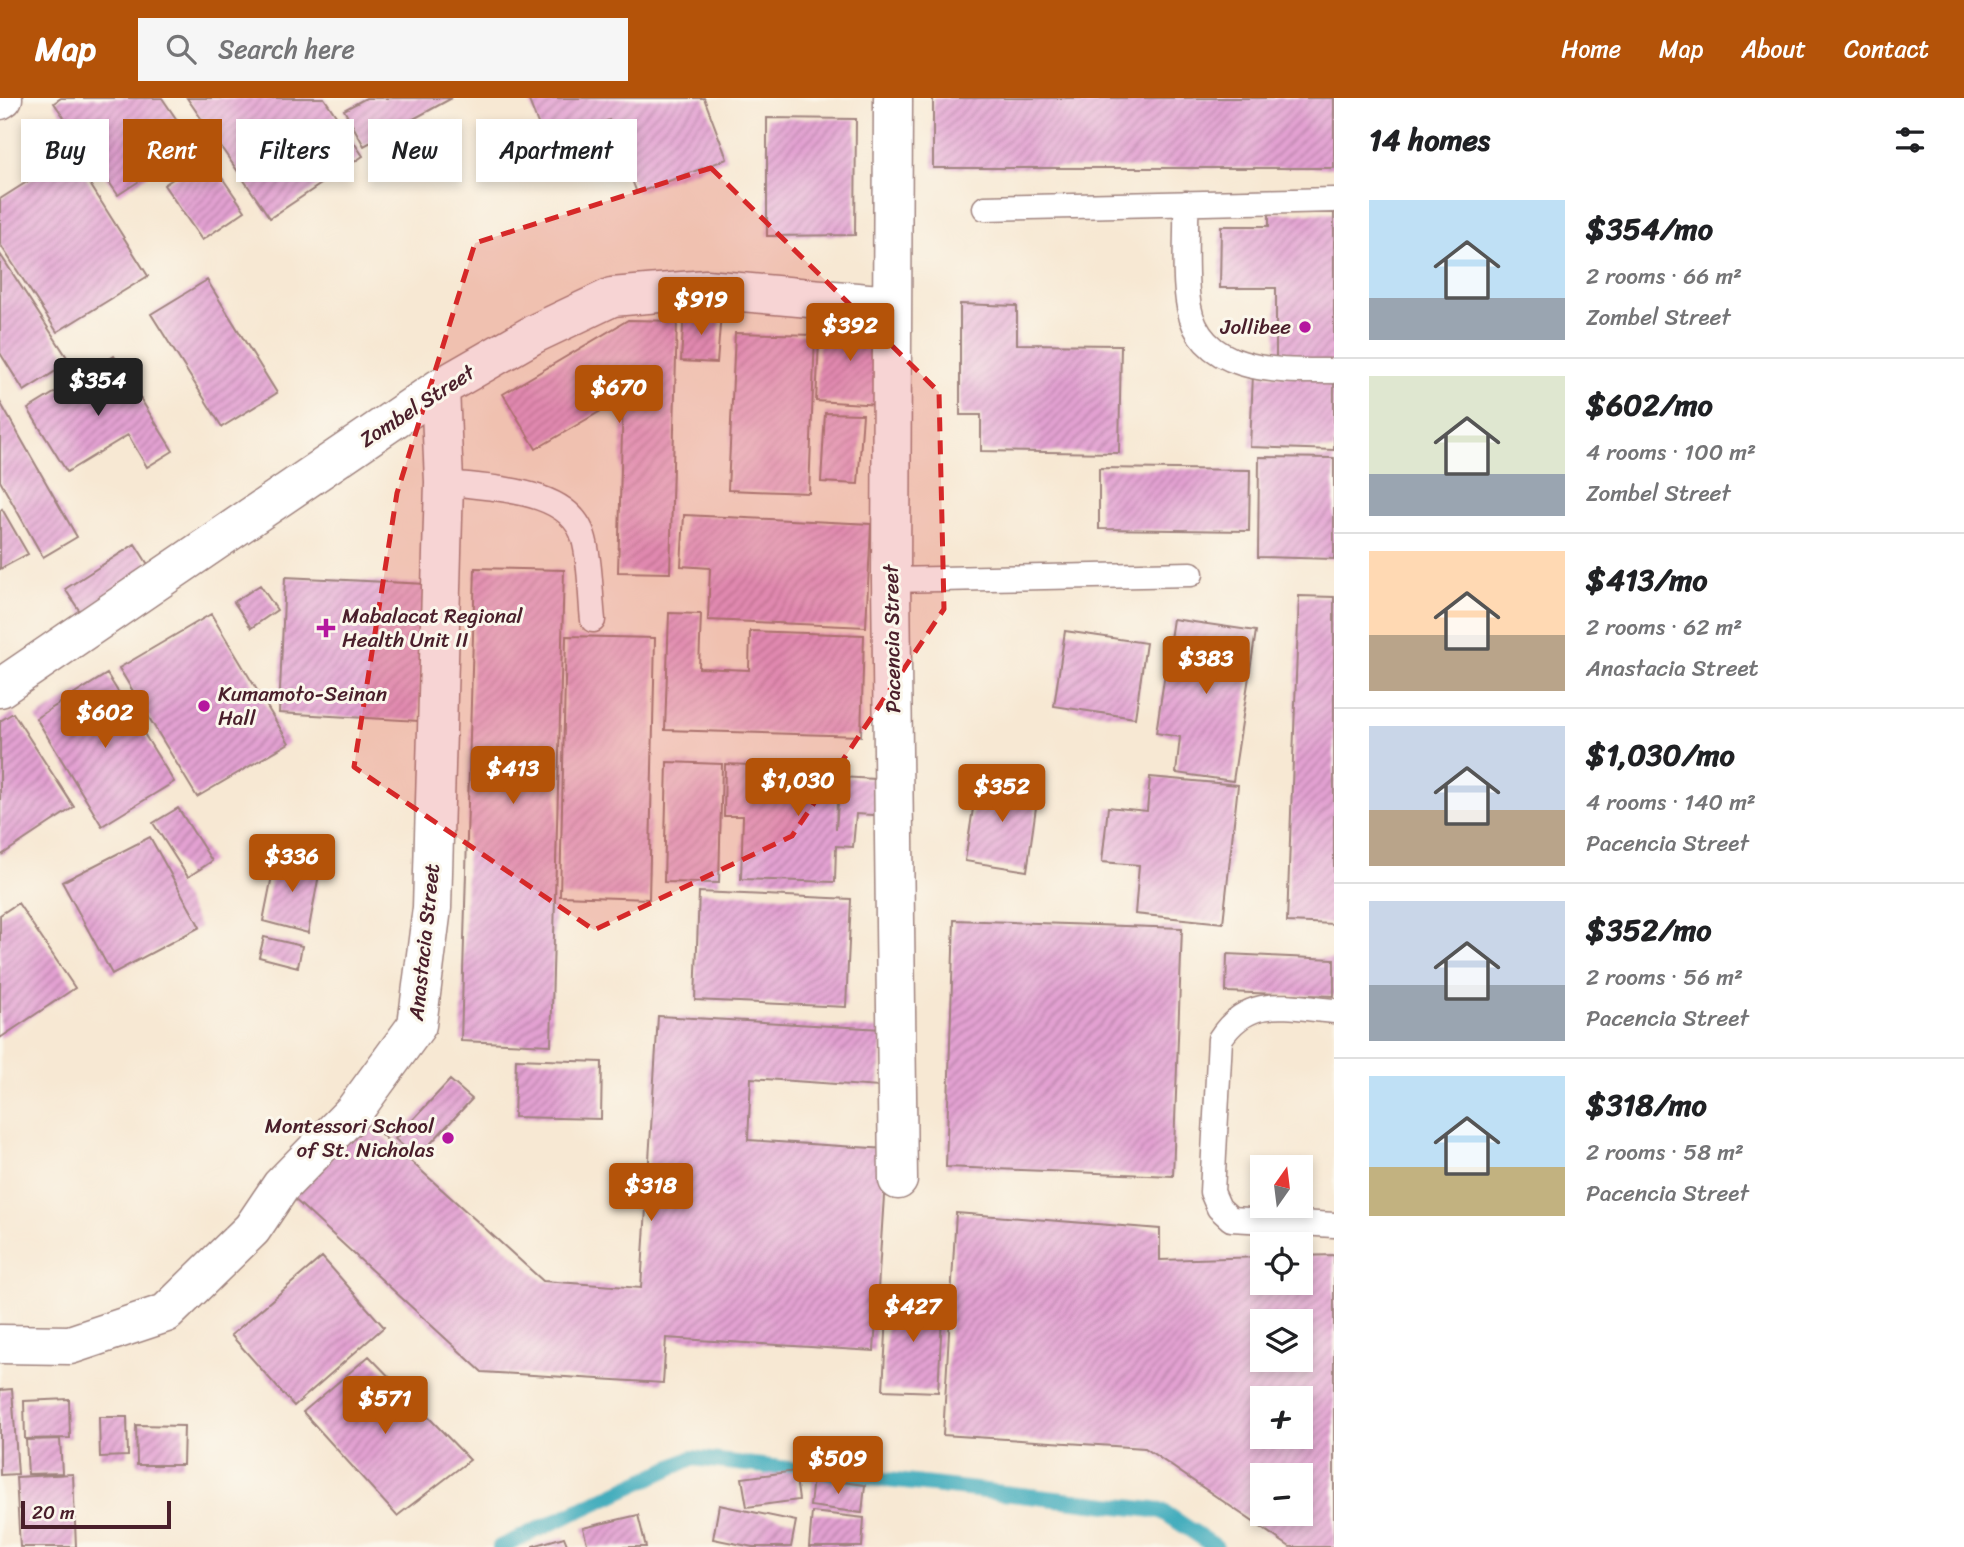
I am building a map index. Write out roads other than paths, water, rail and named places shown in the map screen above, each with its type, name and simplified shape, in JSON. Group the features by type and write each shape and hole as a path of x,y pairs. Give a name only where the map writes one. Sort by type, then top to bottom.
{"street":[{"name":"Pacencia Street","path":"893,98 891,580 898,1180"},
{"name":"Zombel Street","path":"0,688 440,388 534,334 612,297 706,289 891,305"},
{"name":"Anastacia Street","path":"0,1344 70,1345 166,1313 252,1229 281,1186 354,1111 418,1025 432,908 444,482 440,388"}],"lane":[{"path":"985,208 1334,200"},
{"path":"1186,203 1189,308 1201,333 1212,347 1242,365 1272,371 1334,371"},
{"path":"444,482 538,497 571,512 584,538 593,620"},
{"path":"891,580 1191,574"},
{"path":"1334,1011 1274,1006 1248,1010 1230,1023 1220,1039 1212,1192 1219,1208 1231,1219 1334,1225"}],"waterway":[{"path":"500,1547 692,1458 1162,1511 1216,1547"}],"place":[{"name":"Jollibee","path":"1305,327"},
{"name":"Mabalacat Regional Health Unit II","path":"326,628"},
{"name":"Kumamoto-Seinan Hall","path":"204,706"},
{"name":"Montessori School of St. Nicholas","path":"448,1138"}]}
